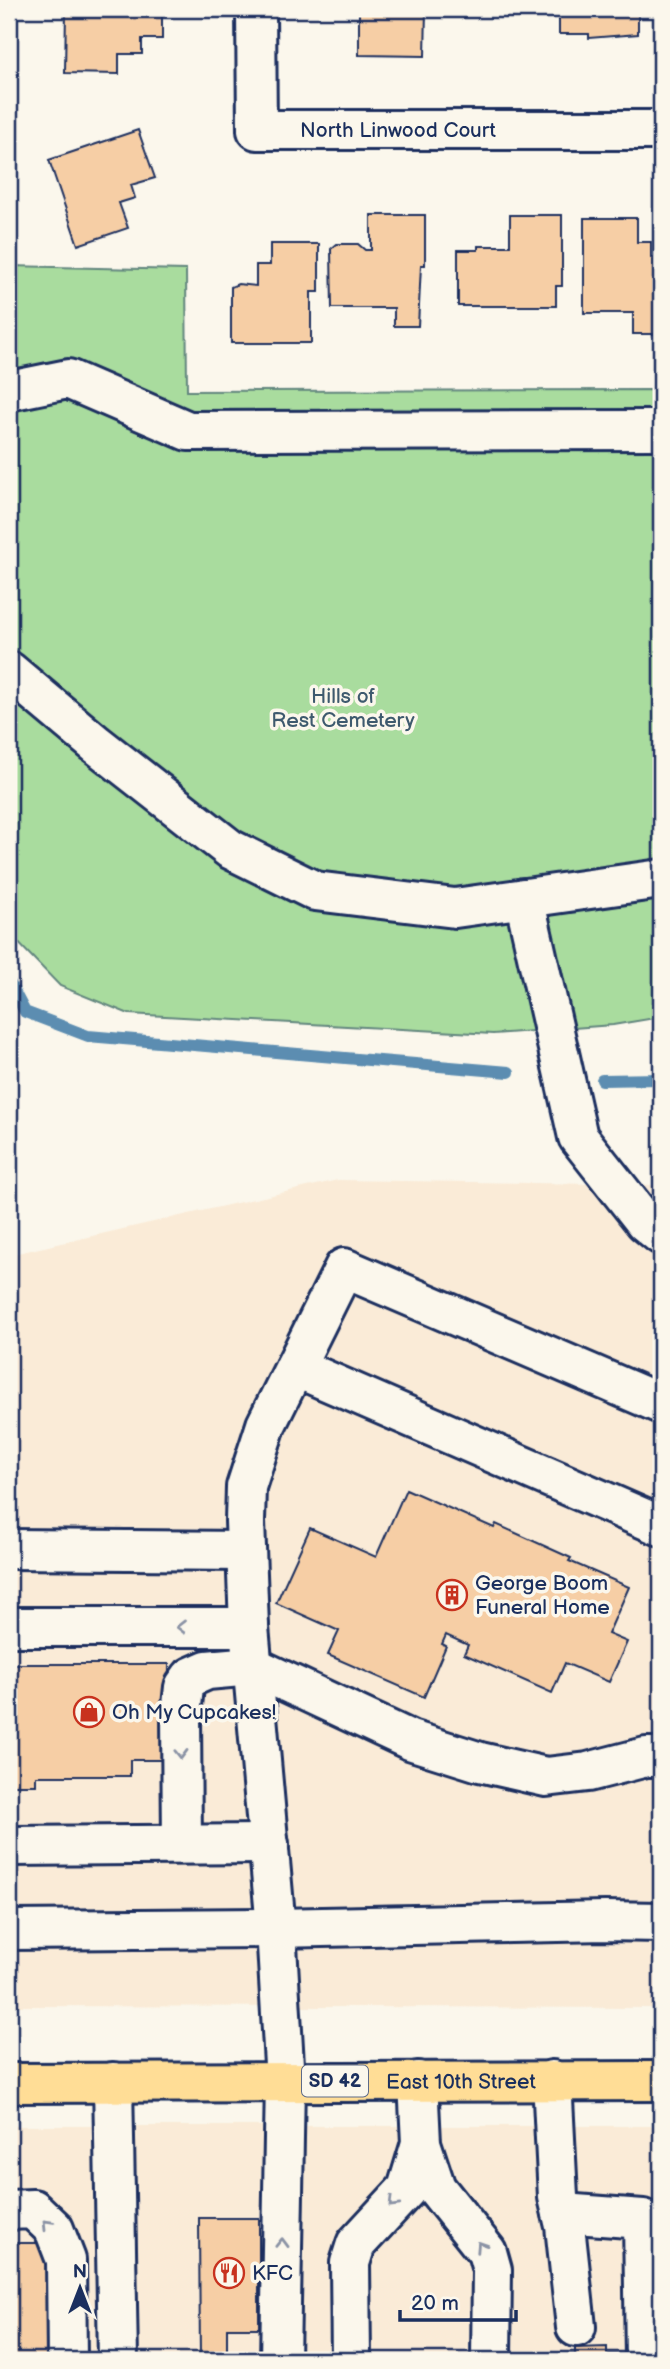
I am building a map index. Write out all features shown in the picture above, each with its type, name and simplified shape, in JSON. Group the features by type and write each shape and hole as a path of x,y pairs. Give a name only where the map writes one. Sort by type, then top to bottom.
{"main road":[{"name":"East 10th Street","path":"9,2082 661,2081"}],"street":[{"name":"North Linwood Court","path":"256,9 257,130 661,130"},
{"path":"9,391 68,379 188,431 661,430"},
{"path":"9,671 96,744 230,849 315,891 455,908 661,880"},
{"path":"524,898 578,1137 645,1222 661,1236"},
{"path":"280,2360 285,2082 276,1928 249,1627 246,1551 246,1487 266,1425 344,1268 661,1404"},
{"path":"295,1367 661,1526"},
{"path":"9,1549 246,1551"},
{"path":"9,1627 249,1627"},
{"path":"182,1844 181,1715 184,1687 191,1677 207,1670 252,1666 410,1740 480,1762 546,1777 588,1772 646,1757 661,1757"},
{"path":"9,1846 269,1844"},
{"path":"9,1930 661,1922"},
{"path":"552,2080 558,2197 576,2327"},
{"path":"418,2081 421,2143 436,2188 487,2252 492,2270 491,2360"},
{"path":"113,2082 118,2360"},
{"path":"351,2360 350,2263 356,2244 407,2189 421,2143"},
{"path":"9,2210 33,2210 54,2229 66,2260 67,2360"},
{"path":"562,2213 643,2219 645,2360"}],"shaded area":[{"path":"338,1180 661,1185 661,2008 9,2006 9,1255"},
{"path":"9,2126 661,2126 661,2360 9,2360"}],"green space":[{"name":"Hills of Rest Cemetery","path":"9,266 186,270 187,391 661,390 661,1017 613,1025 493,1034 129,1014 60,986 9,933"}],"building":[{"path":"66,9 162,9 162,39 142,39 142,54 119,54 119,74 65,73"},
{"path":"359,9 426,9 425,56 359,55"},
{"path":"559,9 638,9 638,34 589,38 589,34 559,34"},
{"path":"138,130 155,178 131,185 135,198 119,203 128,228 78,245 49,160"},
{"path":"371,215 425,215 425,265 421,265 418,326 394,326 394,308 332,308 331,249 337,244 358,244 365,250 371,250"},
{"path":"510,215 562,215 562,286 556,286 556,306 458,306 458,250 478,250 478,246 510,246"},
{"path":"584,218 637,218 637,242 651,242 651,258 661,258 661,334 633,334 633,313 584,313"},
{"path":"270,244 319,244 319,292 311,292 311,343 231,343 231,287 238,284 256,286 256,265 270,265"},
{"name":"George Boom Funeral Home","path":"406,1489 494,1528 496,1524 571,1558 569,1561 629,1587 608,1634 627,1642 609,1682 565,1663 552,1693 464,1654 468,1645 446,1635 442,1644 446,1646 424,1697 328,1655 339,1631 276,1603 310,1528 376,1557"},
{"name":"Oh My Cupcakes!","path":"9,1664 169,1664 168,1760 130,1760 130,1776 36,1776 36,1785 9,1785"},
{"name":"KFC","path":"199,2218 259,2218 259,2328 227,2328 227,2360 200,2360"},
{"path":"9,2243 49,2243 49,2360 9,2360"},
{"path":"607,2347 607,2354 633,2354 634,2360 519,2360 519,2355 575,2354 575,2348"}],"waterway":[{"path":"9,982 25,1012 88,1036 509,1072"},
{"path":"602,1080 661,1079"}],"place":[{"name":"George Boom Funeral Home","path":"452,1595"},
{"name":"Oh My Cupcakes!","path":"89,1712"},
{"name":"KFC","path":"229,2273"}]}
